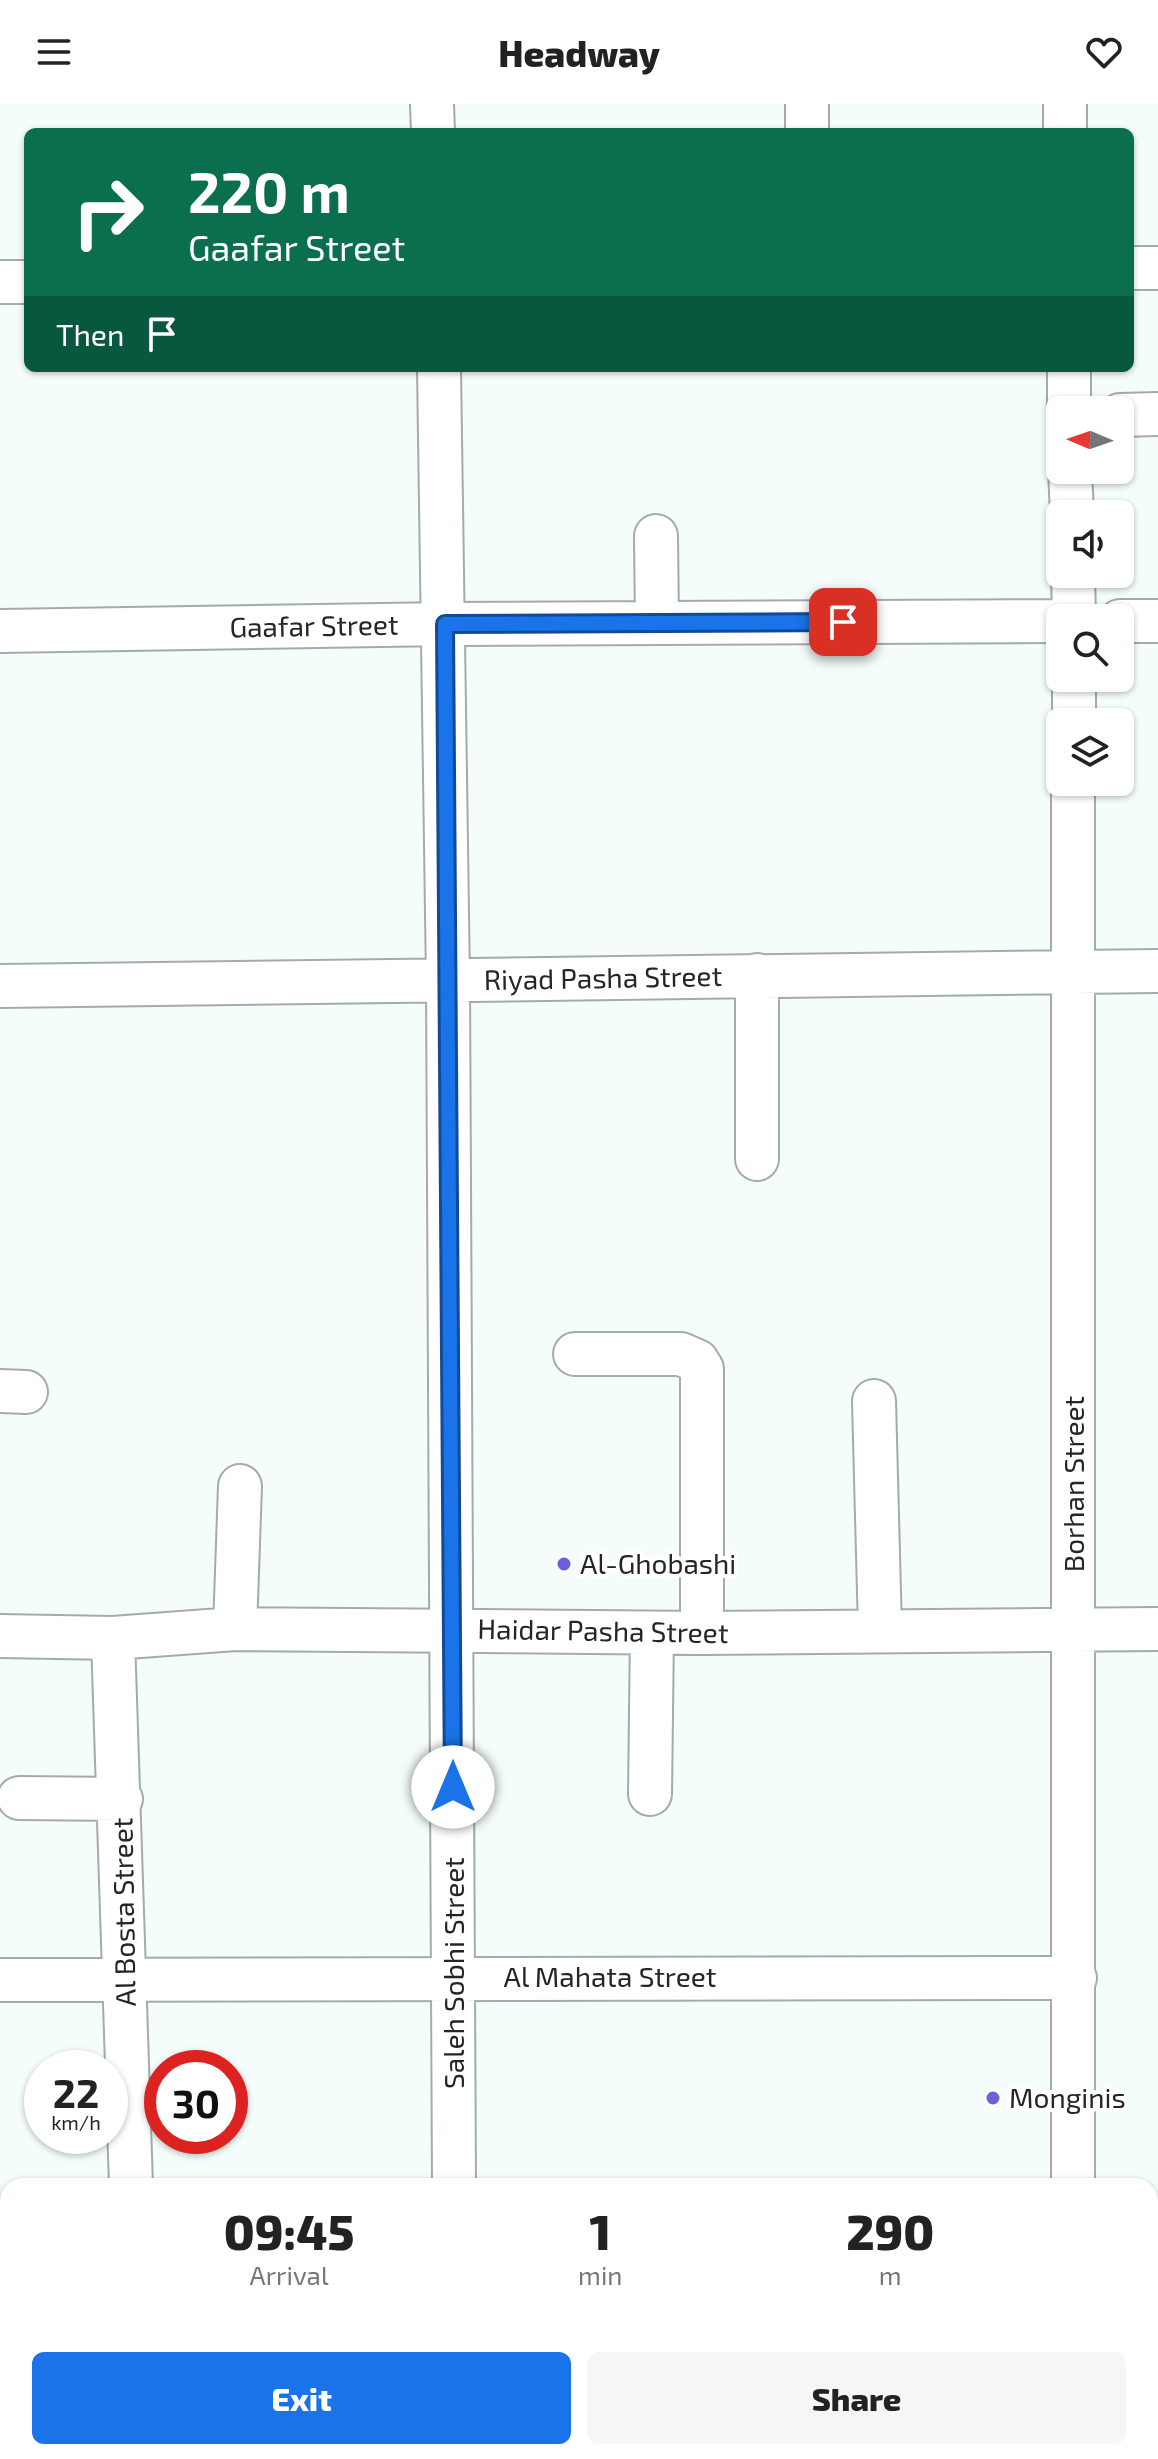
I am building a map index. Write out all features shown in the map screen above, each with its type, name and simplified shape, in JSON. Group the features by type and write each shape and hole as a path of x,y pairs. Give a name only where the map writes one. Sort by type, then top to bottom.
{"street":[{"path":"432,104 433,128"},
{"path":"807,104 807,128"},
{"path":"1065,104 1065,128"},
{"path":"1134,268 1158,268"},
{"path":"0,282 24,282"},
{"name":"Saleh Sobhi Street","path":"439,372 448,981 454,2178"},
{"path":"1069,372 1069,396"},
{"path":"1134,415 1158,414"},
{"path":"656,536 657,623"},
{"name":"Gaafar Street","path":"0,631 445,624 1046,621"},
{"path":"1134,621 1158,621"},
{"name":"Borhan Street","path":"1073,796 1073,2178"},
{"name":"Riyad Pasha Street","path":"0,986 1158,971"},
{"path":"757,975 757,1159"},
{"path":"575,1354 681,1354 697,1361 702,1369 702,1633"},
{"path":"874,1401 880,1631"},
{"path":"235,1629 240,1486"},
{"name":"Haidar Pasha Street","path":"0,1636 113,1638 235,1629 702,1633 1158,1629"},
{"path":"650,1794 652,1633"},
{"name":"Al Bosta Street","path":"113,1638 121,1799 131,2178"},
{"path":"19,1798 121,1799"},
{"name":"Al Mahata Street","path":"0,1980 1075,1978"}],"place":[{"name":"Al-Ghobashi","path":"564,1564"},
{"name":"Monginis","path":"993,2098"}],"route":[{"path":"453,1787 445,624 843,622"}]}
